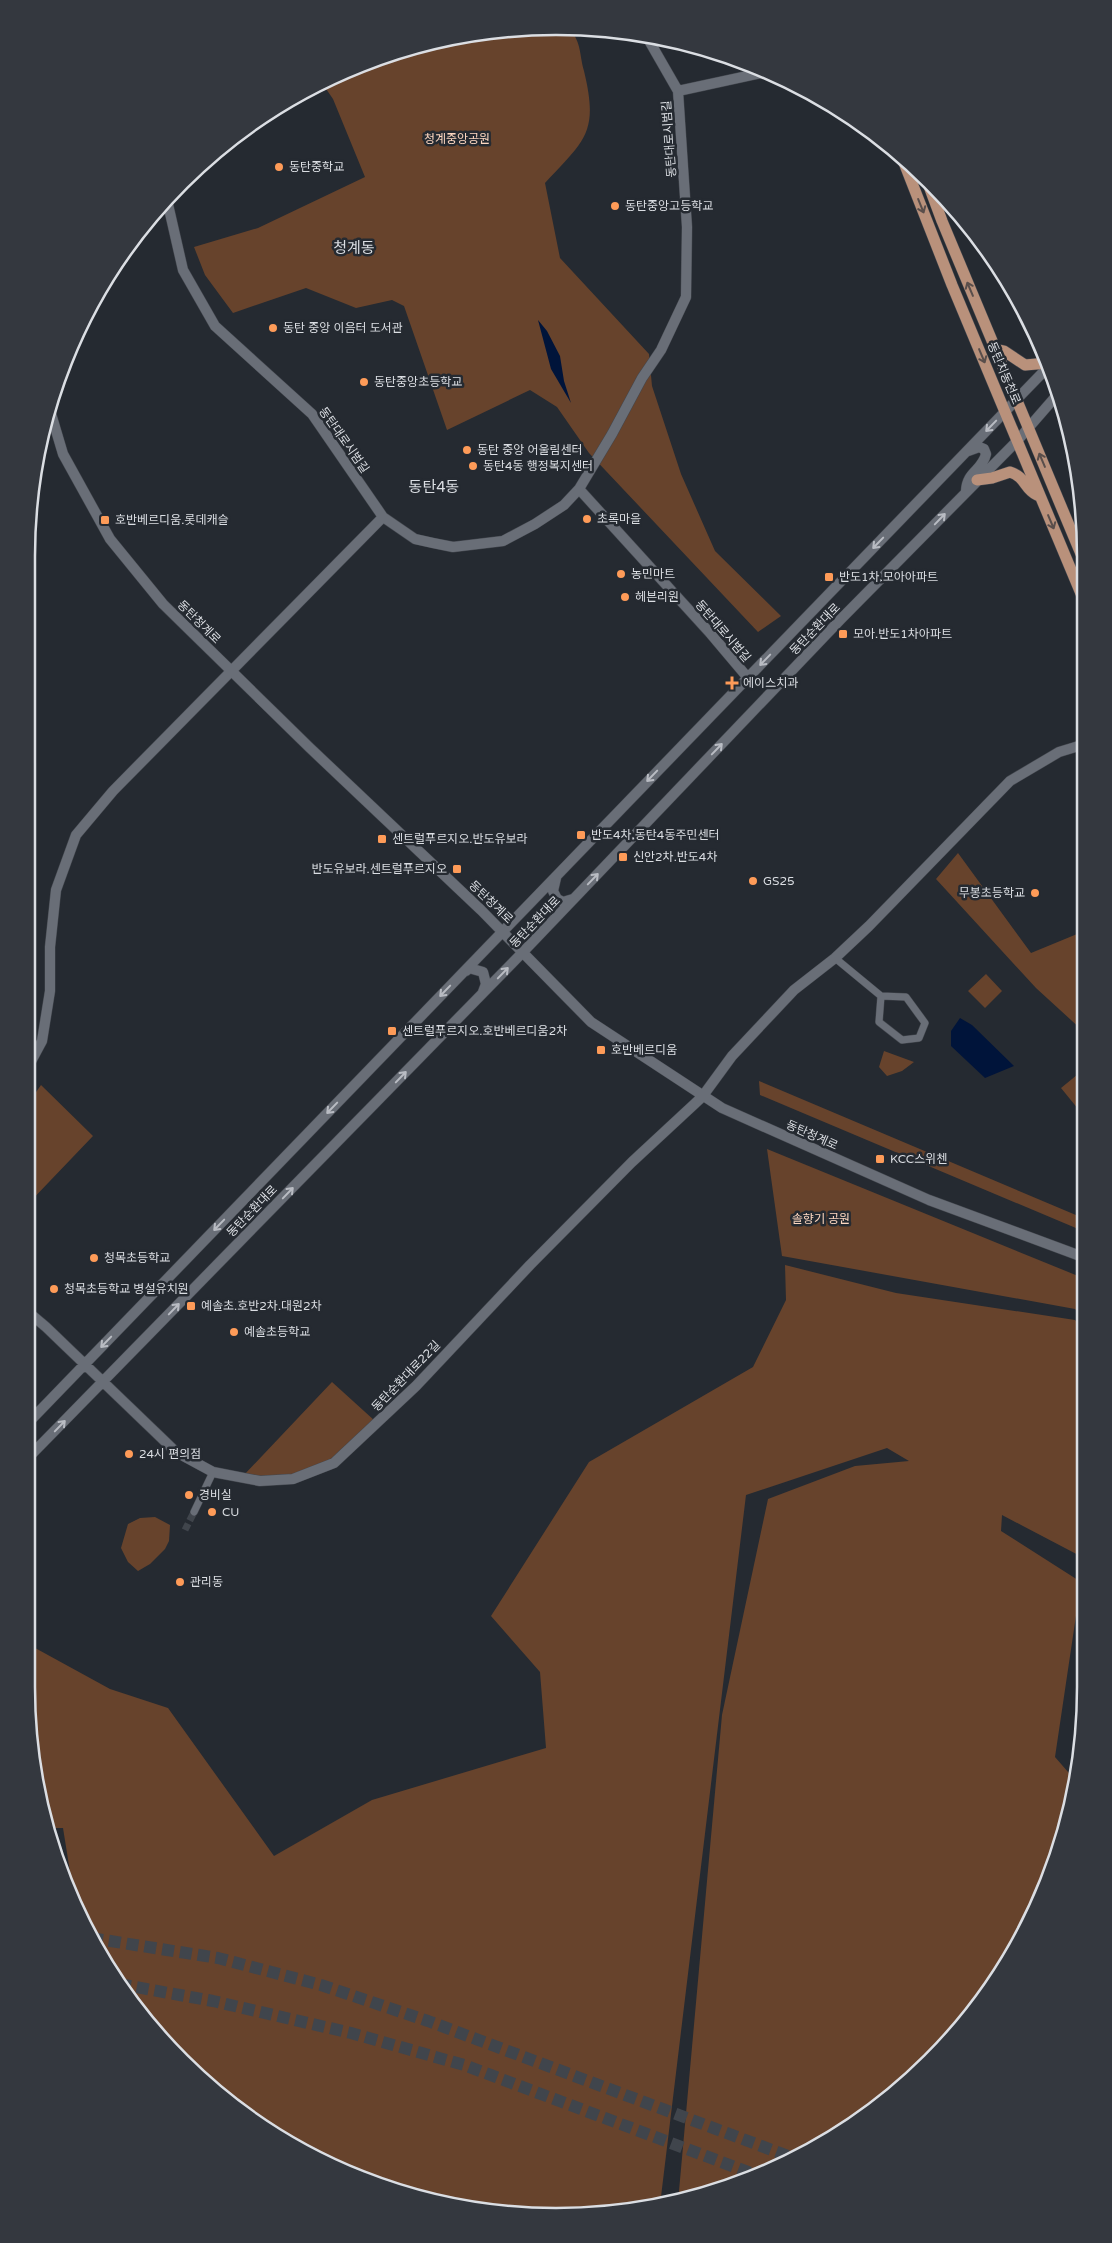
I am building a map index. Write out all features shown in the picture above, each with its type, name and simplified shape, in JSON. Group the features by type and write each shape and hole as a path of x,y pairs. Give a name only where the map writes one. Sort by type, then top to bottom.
{"main road":[{"name":"동탄치동천로","path":"908,172 1077,584"},
{"name":"동탄치동천로","path":"933,197 1077,544"},
{"path":"995,349 1004,351 1025,365 1040,364"},
{"path":"977,480 992,478 1010,472 1023,478 1031,492 1040,496"}],"street":[{"name":"동탄대로시범길","path":"169,207 183,270 215,326 312,414 383,517 415,539 453,547 478,546 503,541 535,524 564,505 579,488 612,434 642,378 661,350 686,297 687,227 678,91 651,44"},
{"path":"678,91 754,75"},
{"name":"동탄순환대로","path":"35,1415 1005,412 1042,370"},
{"name":"동탄순환대로","path":"35,1451 523,952 966,491 1017,441 1052,400"},
{"name":"동탄청계로","path":"53,421 63,454 110,539 163,604 230,671 503,931 591,1022 702,1097 722,1108 929,1200 1077,1255"},
{"path":"966,452 979,447 984,449 986,454 980,466 967,480 966,491"},
{"name":"동탄대로시범길","path":"579,488 710,633 748,678"},
{"path":"35,1055 42,1042 50,991 50,947 56,890 76,835 113,790 383,517"},
{"name":"동탄순환대로22길","path":"35,1318 176,1452 213,1472 260,1481 292,1478 334,1463 416,1386 530,1265 632,1162 702,1097 732,1056 794,990 835,958 1010,781 1059,752 1077,747"},
{"path":"557,875 552,891 557,898 563,902 576,897"},
{"path":"835,958 881,996 906,998 925,1023 920,1038 902,1040 879,1022 881,996"},
{"path":"461,974 470,968 483,972 486,984 483,993"},
{"path":"194,1512 213,1472"}],"green space":[{"name":"청계중앙공원","path":"522,36 574,36 580,49 590,109 589,122 579,145 545,183 560,258 649,354 652,386 681,474 715,551 781,616 758,632 589,453 557,407 530,390 447,430 404,306 392,300 356,308 306,288 233,313 205,275 194,247 258,228 365,177 333,99 326,89 357,75 421,53 488,39"},
{"path":"958,853 1031,953 1077,934 1077,1026 1036,988 936,879"},
{"path":"986,974 1002,991 985,1008 968,991"},
{"path":"884,1051 914,1062 902,1071 887,1076 879,1067"},
{"path":"1077,1075 1077,1108 1061,1088"},
{"path":"759,1081 1077,1215 1077,1228 760,1095"},
{"path":"41,1085 93,1136 35,1197 35,1094"},
{"name":"솔향기 공원","path":"767,1149 1077,1276 1077,1311 1075,1309 782,1256"},
{"path":"785,1265 896,1293 1075,1320 1077,1322 1077,1554 1002,1515 1001,1531 1077,1579 1077,1609 1055,1757 1070,1774 1067,1789 1059,1822 1037,1886 1007,1948 989,1976 948,2031 900,2079 873,2100 816,2138 786,2154 723,2180 679,2193 722,1715 768,1499 855,1466 909,1461 887,1448 746,1495 661,2197 624,2204 590,2207 522,2207 488,2204 421,2190 389,2180 357,2168 295,2138 267,2120 212,2079 164,2031 123,1976 105,1948 75,1886 70,1873 63,1828 55,1828 45,1789 36,1721 35,1648 110,1689 168,1708 274,1856 372,1800 546,1748 540,1672 491,1616 589,1462 753,1367 786,1300"},
{"path":"332,1382 375,1421 351,1447 331,1462 307,1471 295,1474 243,1476"},
{"path":"155,1517 170,1525 169,1541 165,1549 150,1564 138,1571 128,1562 121,1548 128,1524 140,1518"}],"water":[{"path":"538,320 547,331 560,356 564,381 571,403 551,369"},
{"path":"960,1018 972,1025 1014,1066 985,1078 951,1046 951,1031"}],"tunnel":[{"path":"185,1530 194,1512"},
{"path":"101,1940 218,1958 321,1985 428,2021 784,2155"},
{"path":"130,1986 213,2001 351,2033 464,2065 746,2171"}],"place":[{"name":"동탄중학교","path":"279,167"},
{"name":"동탄중앙고등학교","path":"615,206"},
{"name":"동탄 중앙 이음터 도서관","path":"273,328"},
{"name":"동탄중앙초등학교","path":"364,382"},
{"name":"동탄 중앙 어울림센터","path":"467,450"},
{"name":"동탄4동 행정복지센터","path":"473,466"},
{"name":"초록마을","path":"587,519"},
{"name":"호반베르디움.롯데캐슬","path":"105,520"},
{"name":"농민마트","path":"621,574"},
{"name":"반도1차.모아아파트","path":"829,577"},
{"name":"헤븐리원","path":"625,597"},
{"name":"모아.반도1차아파트","path":"843,634"},
{"name":"에이스치과","path":"732,683"},
{"name":"반도4차.동탄4동주민센터","path":"581,835"},
{"name":"센트럴푸르지오.반도유보라","path":"382,839"},
{"name":"신안2차.반도4차","path":"623,857"},
{"name":"반도유보라.센트럴푸르지오","path":"457,869"},
{"name":"GS25","path":"753,881"},
{"name":"무봉초등학교","path":"1035,893"},
{"name":"센트럴푸르지오.호반베르디움2차","path":"392,1031"},
{"name":"호반베르디움","path":"601,1050"},
{"name":"KCC스위첸","path":"880,1159"},
{"name":"청목초등학교","path":"94,1258"},
{"name":"청목초등학교 병설유치원","path":"54,1289"},
{"name":"예솔초.호반2차.대원2차","path":"191,1306"},
{"name":"예솔초등학교","path":"234,1332"},
{"name":"24시 편의점","path":"129,1454"},
{"name":"경비실","path":"189,1495"},
{"name":"CU","path":"212,1512"},
{"name":"관리동","path":"180,1582"}],"district":[{"name":"청계동","path":"354,248"},
{"name":"동탄4동","path":"434,487"}]}
